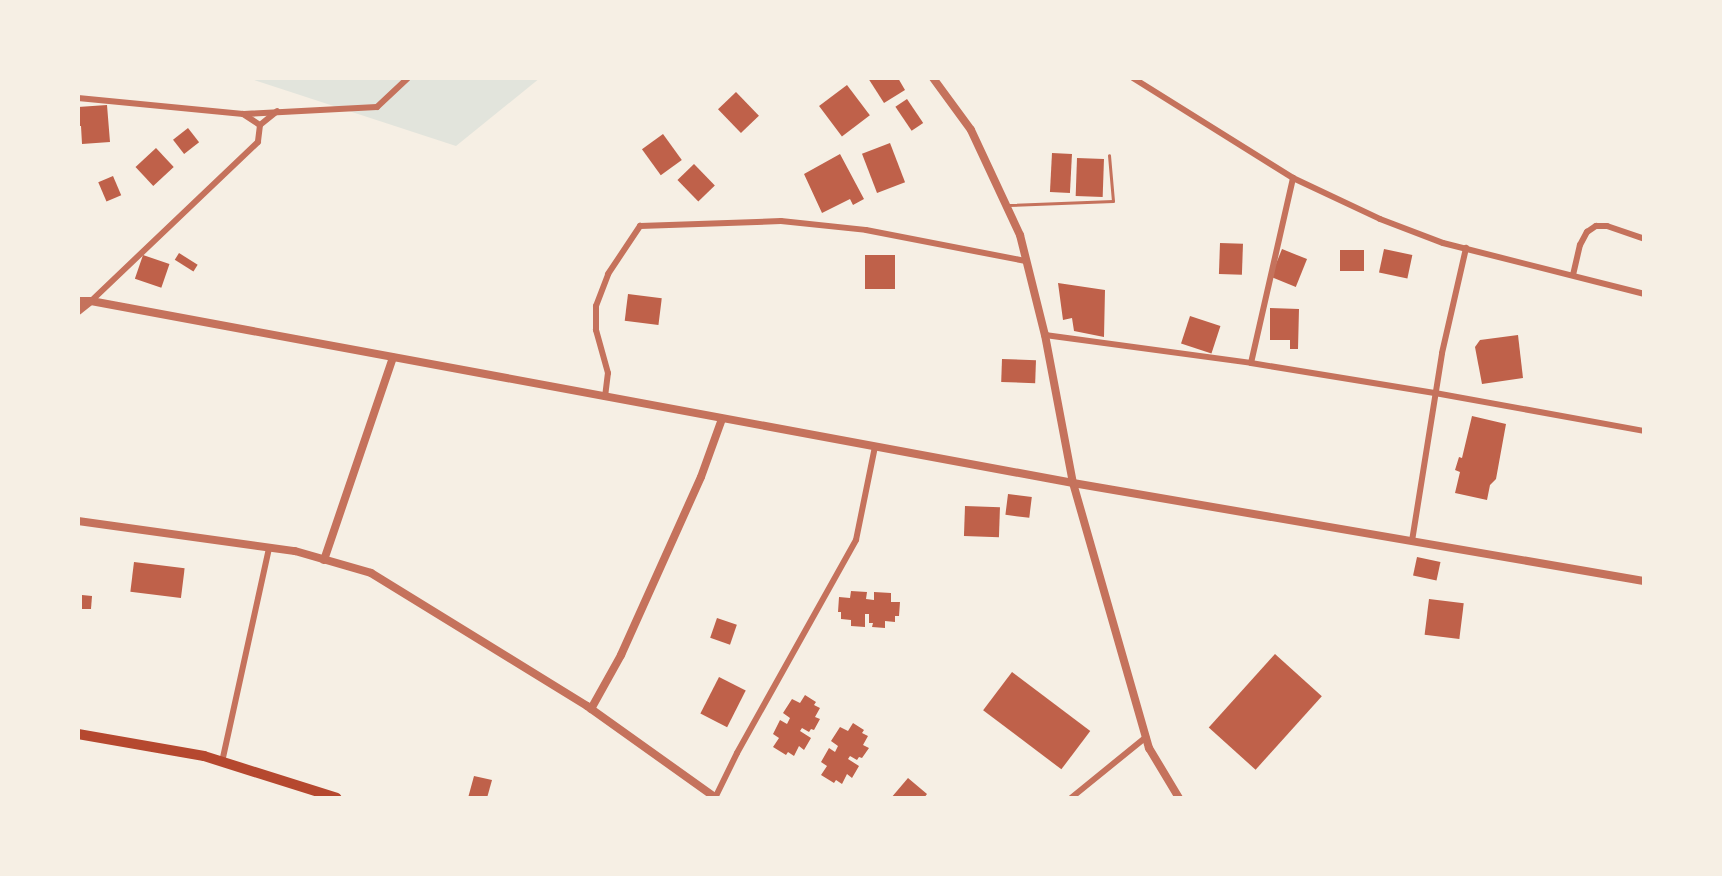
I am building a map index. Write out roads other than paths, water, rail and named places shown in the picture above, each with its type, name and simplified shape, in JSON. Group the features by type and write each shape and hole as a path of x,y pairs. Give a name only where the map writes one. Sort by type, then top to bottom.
{"highway":[{"path":"78,734 204,756 337,798"}],"street":[{"path":"78,98 243,114 277,110 377,107 408,78"},
{"path":"933,78 971,130 1020,235 1045,335 1073,483 1149,748 1179,798"},
{"path":"1133,78 1293,178 1380,219 1417,234 1466,248 1644,294"},
{"path":"78,310 91,301 258,142 260,125 277,110"},
{"path":"243,114 260,125"},
{"path":"1251,363 1293,178"},
{"path":"605,397 608,374 596,330 596,306 608,274 640,226 781,221 866,230 1026,261"},
{"path":"1573,275 1580,245 1587,232 1596,226 1607,226 1644,239"},
{"path":"1412,541 1435,393 1450,312 1466,248"},
{"path":"78,301 91,301 1073,483 1644,580"},
{"path":"1045,335 1251,363 1435,393 1644,431"},
{"path":"324,560 393,357"},
{"path":"591,709 621,655 701,477 722,419"},
{"path":"78,521 269,548 371,573 591,709 716,798 737,753 856,540 875,447"},
{"path":"222,762 269,548"},
{"path":"1071,798 1146,737"}],"lane":[{"path":"1006,205 1113,201 1109,155"}]}
